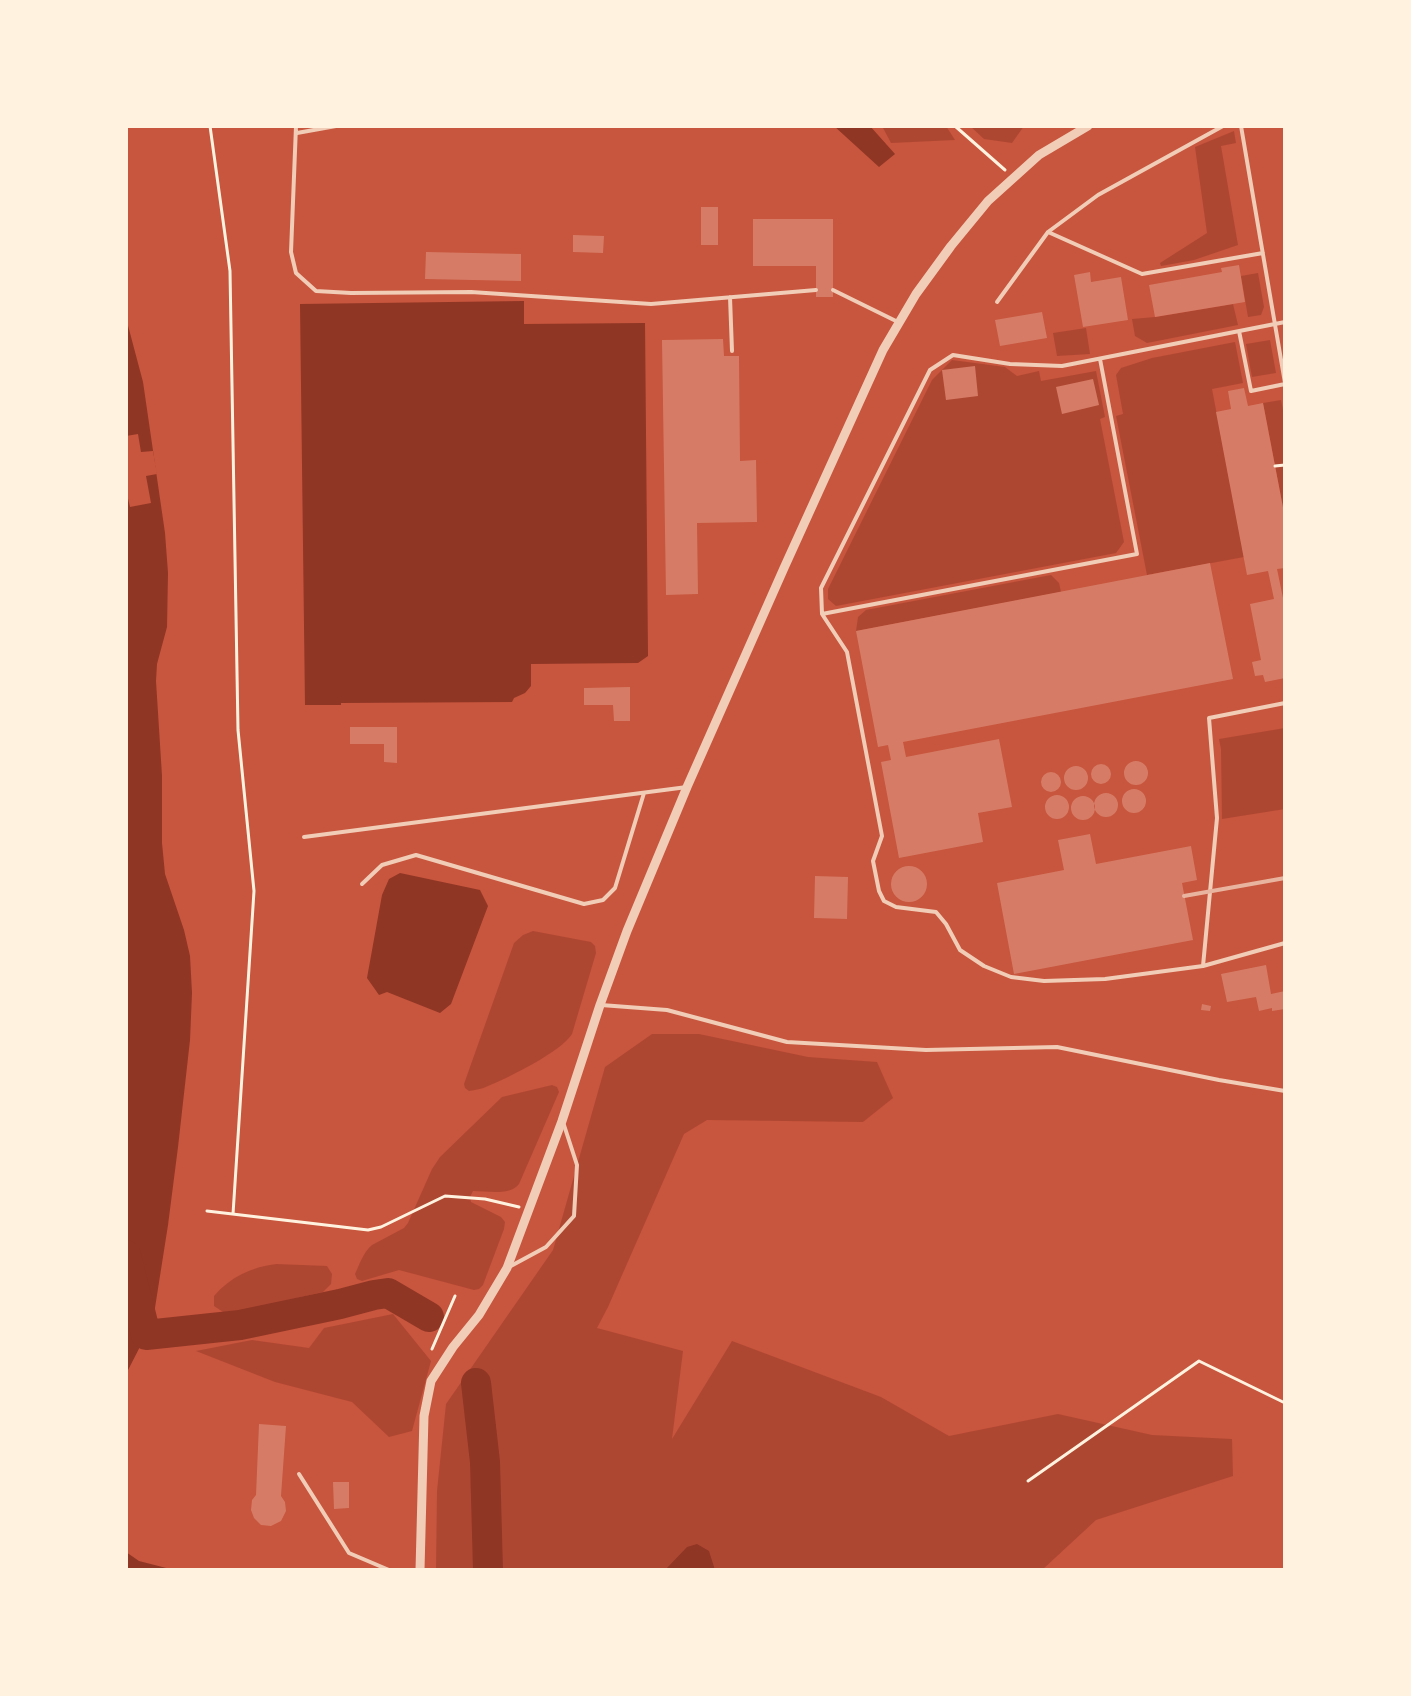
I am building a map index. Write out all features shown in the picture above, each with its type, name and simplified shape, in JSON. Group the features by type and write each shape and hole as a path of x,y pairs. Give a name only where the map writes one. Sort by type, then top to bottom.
{"street":[{"path":"420,1570 424,1416 431,1381 453,1347 479,1315 507,1268 562,1121 600,1005 627,932 687,786 883,350 916,294 951,246 988,201 1040,156 1088,126"}],"lane":[{"path":"296,126 291,252 296,273 316,291 351,293 471,292 651,304 816,290"},
{"path":"297,133 336,126"},
{"path":"997,302 1048,232 1098,195 1222,126"},
{"path":"1239,332 1251,391 1285,384 1241,126"},
{"path":"1048,232 1142,274 1263,253"},
{"path":"833,290 900,323"},
{"path":"730,297 732,351"},
{"path":"1285,322 1062,366 1010,364 952,355 930,370 821,588 822,614 847,652 882,836 873,861 879,891 884,901 896,907 936,912 946,924 960,950 984,966 1011,977 1044,981 1096,979 1203,966 1285,943"},
{"path":"822,614 1137,554 1100,359"},
{"path":"1203,966 1217,818 1209,718 1285,704"},
{"path":"304,837 687,786"},
{"path":"362,884 382,865 416,855 584,904 603,900 615,888 644,793"},
{"path":"600,1005 667,1010 787,1042 926,1050 1057,1047 1219,1080 1285,1090"},
{"path":"507,1268 546,1247 574,1216 577,1165 562,1121"},
{"path":"299,1474 349,1552 389,1570"}],"path":[{"path":"210,126 230,271 238,730 254,891 233,1214"},
{"path":"955,126 1014,178"},
{"path":"1275,466 1285,464"},
{"path":"207,1211 368,1230 381,1227 445,1196 485,1199 528,1209"},
{"path":"432,1349 454,1296"},
{"path":"1028,1481 1200,1361 1285,1403"}],"shaded area":[{"path":"834,126 870,126 895,154 879,167"},
{"path":"882,126 946,126 955,140 891,143"},
{"path":"970,126 1024,126 1012,143 984,139"},
{"path":"1234,131 1236,143 1221,146 1238,245 1194,260 1161,266 1160,263 1207,233 1195,147"},
{"path":"1258,273 1264,307 1261,315 1248,317 1241,276"},
{"path":"524,301 524,324 645,323 648,656 638,663 531,664 531,686 525,693 514,698 512,702 305,705 300,304"},
{"path":"1233,304 1238,325 1147,343 1135,336 1132,319"},
{"path":"126,318 143,382 165,533 168,573 167,627 157,664 156,681 162,776 162,843 165,874 184,930 190,956 192,993 190,1040 178,1147 154,1314 146,1335 126,1374"},
{"path":"1086,328 1090,354 1057,356 1053,333"},
{"path":"1270,340 1276,373 1252,377 1246,344"},
{"path":"1235,342 1243,383 1212,389 1244,557 1147,575 1116,416 1123,414 1116,375 1121,368 1152,358"},
{"path":"952,360 1005,367 1017,376 1039,371 1041,381 1096,371 1105,417 1100,419 1124,542 1116,553 836,606 828,599 828,589 932,380"},
{"path":"1281,400 1285,420 1285,518 1263,403"},
{"path":"1051,575 1059,583 1061,592 856,631 858,617 866,610"},
{"path":"1285,728 1285,809 1222,819 1221,749 1219,739"},
{"path":"400,873 480,890 488,906 451,1004 440,1013 387,992 379,995 367,978 382,895 389,879"},
{"path":"533,931 591,942 595,946 596,953 572,1034 557,1048 534,1063 486,1087 469,1091 465,1088 464,1084 514,943 523,935"},
{"path":"652,1034 699,1034 808,1057 877,1062 893,1098 863,1122 707,1120 684,1134 597,1328 683,1351 672,1439 732,1341 881,1397 949,1436 1058,1414 1152,1435 1232,1439 1233,1476 1096,1520 1042,1570 436,1570 437,1491 446,1404 553,1250 605,1067"},
{"path":"552,1085 557,1087 559,1092 519,1184 515,1188 504,1191 473,1191 470,1197 471,1202 501,1217 505,1222 483,1285 479,1289 474,1290 399,1270 362,1281 357,1279 355,1274 369,1248 404,1228 408,1223 432,1169 440,1157 502,1097"},
{"path":"276,1264 327,1266 332,1274 331,1284 323,1292 226,1314 214,1306 214,1296 234,1278 250,1270"},
{"path":"393,1314 431,1361 412,1431 389,1437 352,1402 275,1382 196,1351 252,1340 309,1348 324,1328"},
{"path":"697,1544 709,1551 715,1570 665,1570 687,1547"},
{"path":"126,1552 139,1561 174,1570 126,1570"}],"pier":[{"path":"138,434 141,452 153,451 157,474 146,476 151,503 130,507 126,490 126,436"}],"building":[{"path":"701,207 718,207 718,245 701,245"},
{"path":"753,219 833,219 833,297 816,297 816,266 753,266"},
{"path":"573,235 604,236 603,253 573,252"},
{"path":"426,252 521,254 521,281 425,279"},
{"path":"1239,265 1245,302 1155,317 1149,285 1222,272 1221,268"},
{"path":"1090,272 1091,282 1121,277 1128,320 1083,327 1074,275"},
{"path":"1042,312 1047,338 1000,346 995,320"},
{"path":"723,339 724,356 739,356 740,461 756,460 757,522 697,523 698,594 666,595 662,340"},
{"path":"975,366 978,396 946,400 942,370"},
{"path":"1093,379 1099,405 1062,414 1056,387"},
{"path":"1244,388 1248,406 1263,403 1285,518 1285,568 1277,569 1283,598 1285,597 1285,678 1265,682 1263,675 1255,676 1252,662 1261,660 1250,604 1274,599 1268,571 1247,575 1216,412 1231,409 1228,391"},
{"path":"1210,563 1233,679 903,742 906,757 999,739 1012,807 978,813 983,842 899,858 881,762 891,760 888,745 878,747 856,631"},
{"path":"630,687 630,721 614,721 613,705 584,705 584,688"},
{"path":"350,727 397,727 397,763 384,762 384,744 350,744"},
{"path":"1136,761 1144,765 1148,773 1144,781 1136,785 1128,781 1124,773 1128,765"},
{"path":"1101,764 1108,767 1111,774 1108,781 1101,784 1094,781 1091,774 1094,767"},
{"path":"1076,766 1081,767 1087,773 1087,783 1081,789 1076,790 1071,789 1065,783 1064,778 1065,773 1071,767"},
{"path":"1051,772 1058,775 1061,782 1058,789 1051,792 1044,789 1041,782 1044,775"},
{"path":"1134,789 1142,793 1146,801 1142,809 1134,813 1126,809 1122,801 1126,793"},
{"path":"1106,793 1111,794 1117,800 1117,810 1111,816 1106,817 1101,816 1095,810 1094,805 1095,800 1101,794"},
{"path":"1057,795 1065,799 1069,807 1065,815 1057,819 1049,815 1045,807 1049,799"},
{"path":"1083,796 1091,800 1095,808 1091,816 1083,820 1075,816 1071,808 1075,800"},
{"path":"1090,834 1096,864 1191,846 1197,880 1182,883 1193,940 1014,974 997,883 1064,870 1058,840"},
{"path":"909,866 916,867 922,871 926,877 926,891 922,897 916,901 909,902 902,901 896,897 892,891 891,884 892,877 896,871 902,867"},
{"path":"815,876 848,877 847,919 814,918"},
{"path":"1266,965 1271,994 1285,991 1285,1009 1272,1011 1272,1008 1259,1011 1256,997 1227,1002 1221,974"},
{"path":"1202,1004 1211,1006 1210,1011 1201,1010"},
{"path":"259,1424 286,1426 281,1496 285,1502 286,1511 281,1521 271,1526 261,1525 254,1518 251,1510 252,1500 256,1495"},
{"path":"333,1482 349,1482 349,1508 334,1509"}],"waterway":[{"path":"126,1255 146,1335 240,1325 388,1293 429,1317"},
{"path":"476,1383 485,1462 488,1570"}],"railway":[{"path":"1184,896 1285,878"}]}
